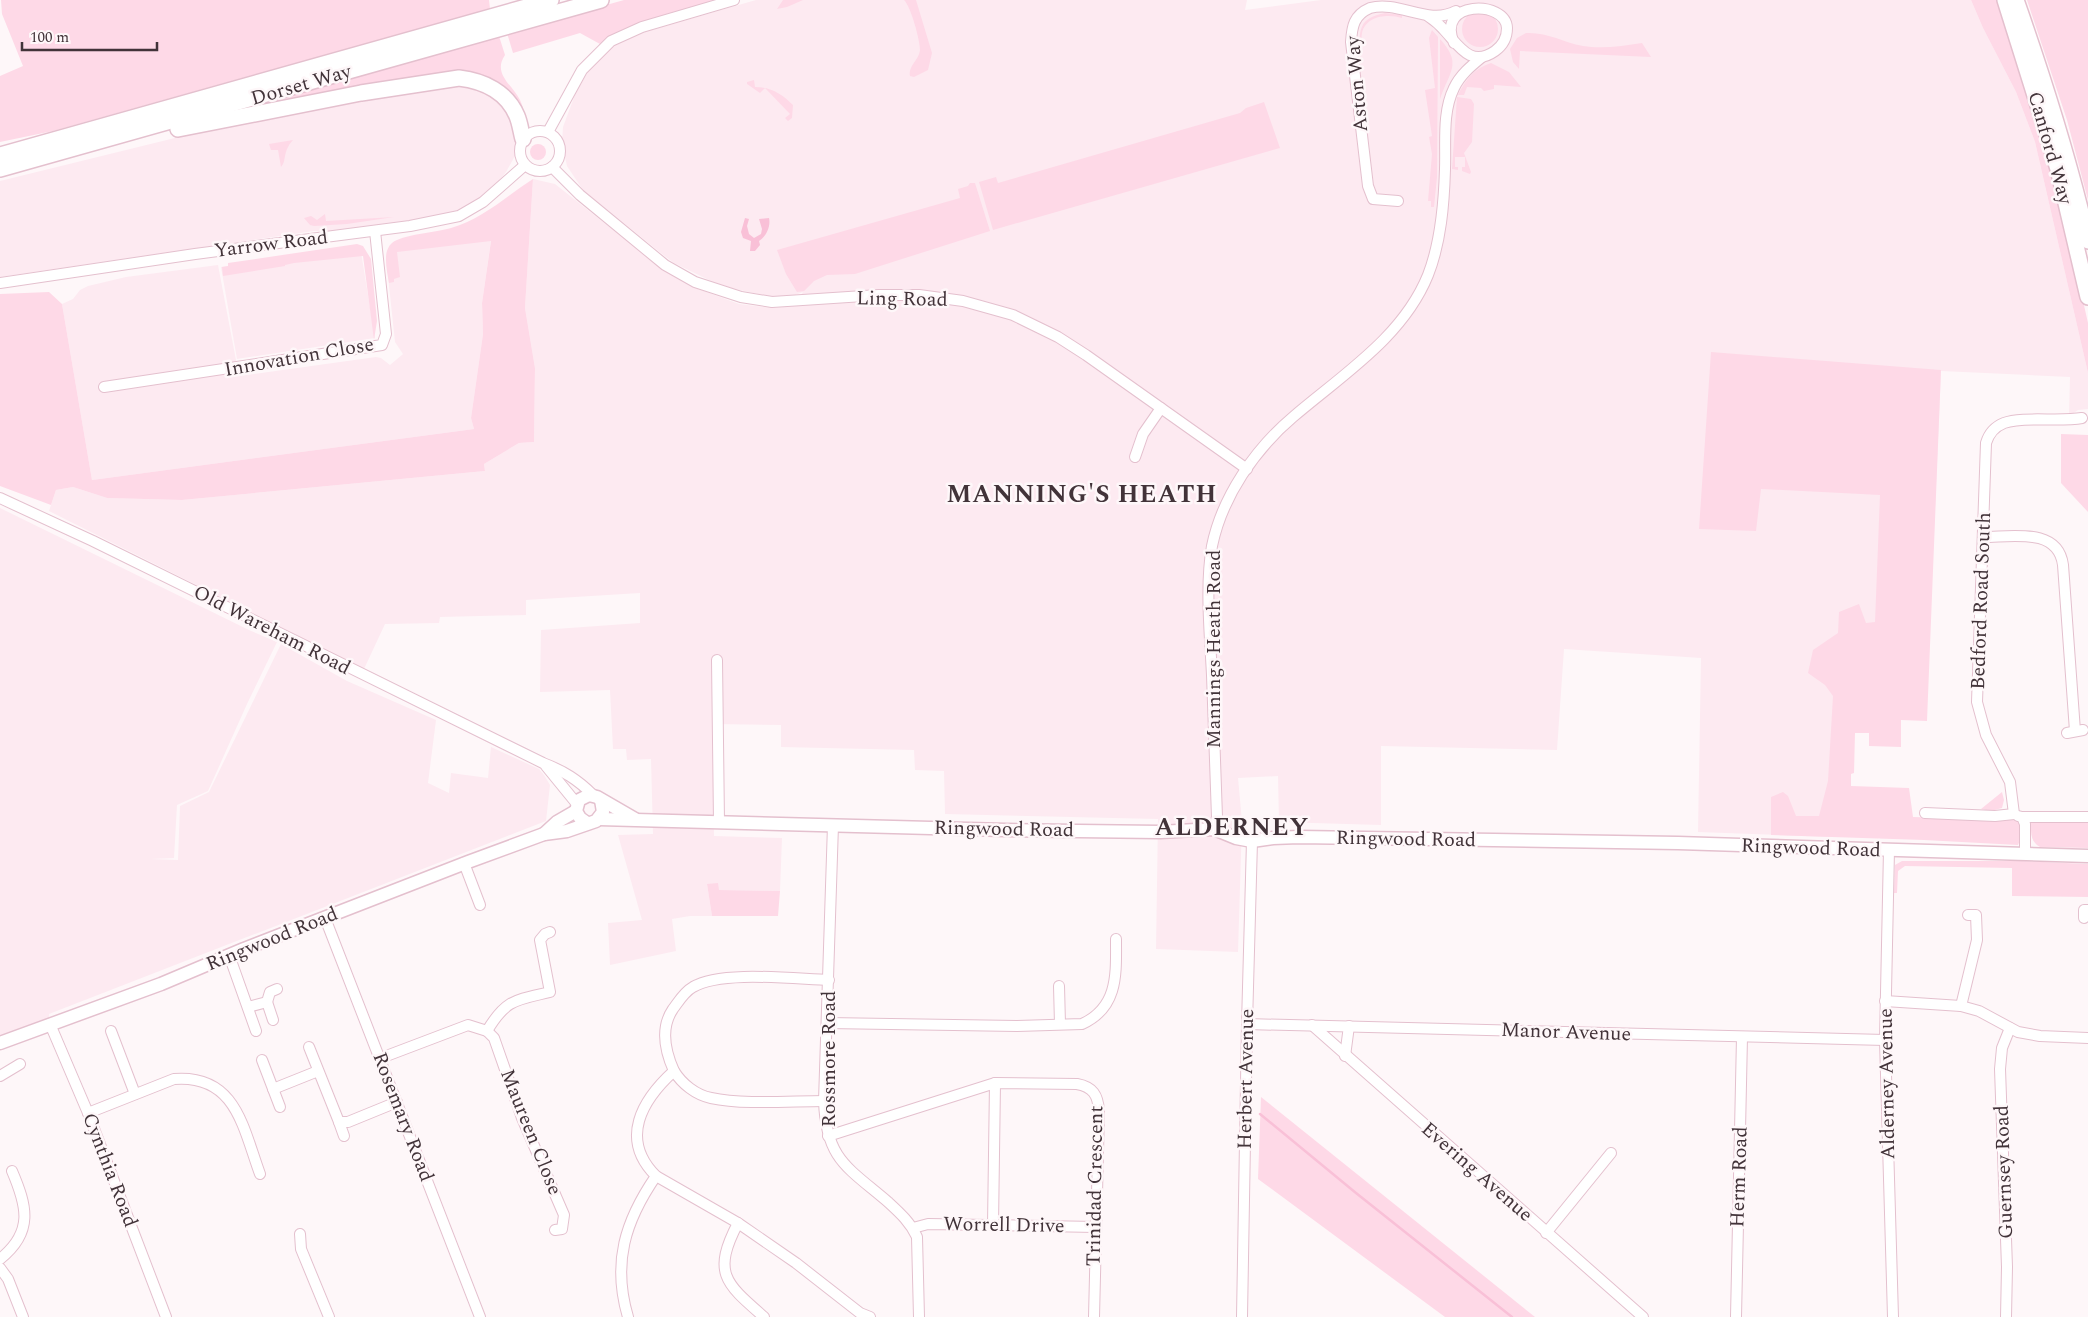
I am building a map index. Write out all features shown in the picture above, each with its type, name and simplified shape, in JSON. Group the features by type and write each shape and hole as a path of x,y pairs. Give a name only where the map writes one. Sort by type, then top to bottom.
{"highway":[{"name":"Dorset Way","path":"0,155 551,0"},
{"name":"Dorset Way","path":"0,169 601,0"},
{"name":"Canford Way","path":"2004,0 2058,169 2088,298"},
{"name":"Canford Way","path":"2016,0 2042,72 2070,166 2088,241"},
{"path":"0,175 186,128 361,93 459,78 487,85 503,96 517,116 523,139"}],"main road":[{"path":"585,796 597,798 604,808 593,821 580,818 576,807 585,796"},
{"name":"Ringwood Road","path":"597,798 637,820"},
{"name":"Ringwood Road","path":"544,834 576,807"},
{"name":"Ringwood Road","path":"0,1043 160,984 464,863 544,834 567,831 593,821 637,820 833,826 1160,832 1214,829 1236,838 1252,841 1299,837 1678,843 2088,856"}],"street":[{"path":"548,132 582,70 610,41 642,27 734,0"},
{"path":"1456,46 1467,55 1482,57 1497,50 1506,34 1505,19 1502,13 1488,1 1474,0 1461,5 1450,24 1450,34 1456,46 1462,58 1461,76"},
{"name":"Aston Way","path":"1398,201 1373,199 1368,186 1351,42 1355,18 1362,11 1376,5 1391,3 1425,14 1448,15 1461,5"},
{"name":"Aston Way","path":"1425,14 1446,31 1456,46"},
{"name":"Mannings Heath Road","path":"1214,829 1217,817 1210,562 1217,529 1236,484 1263,448 1291,418 1371,352 1390,333 1419,295 1428,274 1440,230 1445,172 1447,106 1461,76 1482,57"},
{"path":"538,130 554,135 559,143 560,150 559,157 552,167 541,171 525,165 519,151 523,139 538,130"},
{"name":"Yarrow Road","path":"0,284 195,254 410,226 459,216 483,202 525,165"},
{"name":"Ling Road","path":"552,167 580,195 665,265 695,282 741,297 772,302 900,294 939,296 962,300 1014,315 1058,336 1247,469"},
{"name":"Innovation Close","path":"104,387 382,345 386,334 375,231"},
{"path":"1135,457 1143,434 1161,408"},
{"name":"Bedford Road South","path":"2025,853 2025,824 2018,816 2010,782 1986,735 1977,702 1986,443 1994,429 2006,422 2067,421 2082,418"},
{"name":"Old Wareham Road","path":"0,498 93,541 543,763 563,770 597,798"},
{"path":"1983,537 2041,538 2051,542 2060,552 2063,565 2075,731"},
{"path":"717,660 719,822"},
{"name":"Old Wareham Road","path":"543,763 557,778 576,807"},
{"path":"1925,814 2088,817"},
{"name":"Rossmore Road","path":"833,826 824,1101 828,1136 836,1155 845,1167 902,1214 913,1228"},
{"name":"Herbert Avenue","path":"1242,1317 1252,841"},
{"name":"Alderney Avenue","path":"1889,850 1885,1040 1894,1317"},
{"path":"464,863 480,905"},
{"path":"1961,1006 1977,940 1976,915 1968,915"},
{"name":"Rosemary Road","path":"325,918 381,1058 480,1317"},
{"path":"381,1058 468,1025 487,1031 502,1008 512,1001 550,992 540,940 544,934 550,932"},
{"path":"827,1023 1017,1026 1082,1024 1090,1020 1110,998 1116,978 1116,938"},
{"path":"229,955 256,1031"},
{"path":"824,1101 739,1100 711,1098 699,1093 685,1084 674,1071 666,1048 666,1025 676,1004 685,993 693,987 715,978 829,980"},
{"path":"1059,986 1060,1024"},
{"path":"273,1020 267,1002 270,992 276,989"},
{"path":"1885,1001 1961,1006 1979,1011 2018,1032 2040,1036 2088,1038"},
{"path":"248,1006 267,1002"},
{"name":"Cynthia Road","path":"50,1024 88,1113 166,1317"},
{"name":"Manor Avenue","path":"1247,1024 1885,1040"},
{"name":"Evering Avenue","path":"1312,1025 1643,1317"},
{"path":"1345,1056 1349,1026"},
{"name":"Guernsey Road","path":"2006,1317 2000,1069 2002,1048 2010,1028"},
{"path":"111,1031 135,1094"},
{"name":"Maureen Close","path":"487,1031 494,1038 522,1118 564,1215 562,1229 555,1230"},
{"name":"Herm Road","path":"1736,1317 1742,1036"},
{"path":"308,1047 344,1136"},
{"path":"262,1060 280,1108"},
{"path":"0,1076 20,1064"},
{"path":"273,1089 318,1071"},
{"path":"674,1071 652,1094 644,1107 637,1130 641,1152 646,1164 656,1176 738,1223 796,1263 860,1312 870,1317"},
{"path":"88,1113 174,1079 188,1078 212,1084 230,1100 260,1174"},
{"path":"993,1225 995,1083"},
{"name":"Trinidad Crescent","path":"828,1136 995,1083 1077,1084 1090,1088 1096,1094 1098,1111 1094,1317"},
{"path":"339,1122 348,1122 397,1102"},
{"path":"1546,1233 1611,1152"},
{"path":"0,1259 14,1245 25,1219 24,1201 12,1171"},
{"path":"628,1317 621,1286 620,1268 624,1240 630,1223 656,1176"},
{"path":"738,1223 724,1253 726,1275 730,1284 740,1296 764,1317"},
{"name":"Worrell Drive","path":"913,1228 928,1224 1096,1227"},
{"path":"913,1228 917,1237 919,1317"},
{"path":"300,1234 301,1250 329,1317"},
{"path":"0,1268 8,1279 22,1317"}],"shaded area":[{"path":"1,0 489,0 490,9 53,131 0,142 0,76 23,66 2,14"},
{"path":"624,0 716,0 641,23 600,44 580,33 513,53 507,33"},
{"path":"756,0 1247,0 1245,10 1321,0 1971,0 1983,28 2016,92 2035,142 2088,373 2088,409 2078,410 2069,416 2070,377 1941,371 1927,694 1842,692 1830,837 1698,832 1701,658 1564,649 1557,750 1381,746 1381,825 1279,822 1278,776 1238,778 1242,822 1238,952 1156,949 1158,819 945,814 944,771 915,770 914,750 781,747 781,725 712,724 714,836 782,838 780,891 719,890 707,884 712,916 690,916 672,919 676,951 610,965 608,923 642,920 618,835 653,834 651,759 627,760 626,749 613,749 610,690 540,692 541,630 640,623 640,593 526,600 526,615 440,617 439,623 385,624 364,669 49,511 56,490 73,487 107,498 182,500 485,471 484,464 519,443 534,442 535,368 525,308 533,179 555,184 665,271 693,287 739,304 772,308 793,306 803,292 790,297 768,296 735,289 715,283 674,263 583,190 567,166 562,144 563,127 576,92 588,72 614,45 645,32"},
{"path":"783,0 803,0 777,9"},
{"path":"904,0 916,0 932,53 928,70 914,77 910,76 910,72 918,57 920,45 912,16"},
{"path":"1971,0 2001,0 2056,181 2088,323 2088,373 2035,142 2016,92 1983,28"},
{"path":"2027,0 2088,0 2088,200 2067,120"},
{"path":"1480,11 1493,16 1498,29 1493,42 1480,47 1467,42 1462,29 1467,16"},
{"path":"1385,13 1402,15 1402,18 1385,16 1368,22 1362,33 1362,52 1360,53 1362,26 1370,18"},
{"path":"1432,30 1438,37 1437,177 1434,207 1431,207 1431,201 1428,201 1432,154 1429,137 1432,136 1425,90 1435,88 1429,38"},
{"path":"1526,33 1541,34 1590,47 1612,47 1642,43 1651,57 1520,51 1519,69 1513,62 1510,49 1517,38"},
{"path":"499,36 505,55 501,68 502,74 520,100 526,119 481,78 256,108 255,105"},
{"path":"1440,39 1451,55 1452,68 1440,99"},
{"path":"1491,63 1509,72 1521,87 1494,85 1494,89 1484,91 1481,88 1467,87 1464,95 1458,95 1471,75"},
{"path":"754,80 755,87 765,88 760,93 747,84 747,82"},
{"path":"455,85 471,86 496,98 506,108 517,136 516,154 506,172 499,181 472,205 452,213 400,222 336,231 314,231 0,277 0,181 183,136 367,99"},
{"path":"765,88 780,94 793,105 792,118 788,121 785,118 790,114"},
{"path":"1457,97 1471,99 1474,104 1472,142 1464,153 1471,172 1470,174 1462,171 1462,167 1465,167 1465,157 1455,157 1455,167 1458,167 1458,170 1452,169"},
{"path":"1264,102 1280,148 993,230 979,182 996,177 998,183 1240,113 1246,108"},
{"path":"293,140 287,148 281,167 278,150 271,150 269,144"},
{"path":"538,144 544,146 546,152 544,158 538,160 532,158 530,152 532,146"},
{"path":"533,179 525,308 535,368 534,442 519,443 484,464 485,471 182,500 107,498 73,487 56,490 51,505 0,486 0,294 49,292 62,304 92,480 474,429 471,418 483,334 482,303 491,241 397,252 400,277 394,279 394,282 389,283 386,262 387,251 392,243 397,240 451,228 474,219"},
{"path":"970,183 975,183 990,231 855,274 827,275 814,281 804,291 797,292 786,274 777,250 960,198 958,189 968,186"},
{"path":"325,214 326,221 394,217 347,224 314,226 310,225 304,218 311,216 317,220"},
{"path":"745,218 749,219 747,226 749,234 754,238 761,234 762,229 759,219 769,218 767,231 759,241 760,245 755,251 750,251 751,241 743,238 741,232"},
{"path":"491,240 482,303 483,334 471,418 474,429 92,480 62,304 73,299 80,290 88,286 126,277 218,265 239,376 376,357 381,358 390,365 403,354 395,342 386,257 387,250"},
{"path":"357,244 363,246 371,259 377,321 374,340 363,256 294,263 223,276 222,267 228,266 228,263"},
{"path":"361,252 375,338 237,359 221,267"},
{"path":"374,340 368,343 317,352 315,350"},
{"path":"1711,352 1941,370 1927,721 1901,720 1901,747 1869,746 1869,733 1855,733 1854,773 1851,774 1851,786 1909,788 1913,817 2018,820 2021,832 2018,845 1771,835 1771,797 1783,792 1788,796 1796,816 1819,816 1828,781 1833,696 1825,685 1808,673 1813,650 1838,633 1839,612 1859,604 1866,623 1875,622 1880,495 1761,489 1756,531 1699,529"},
{"path":"2061,434 2088,435 2088,512 2061,483"},
{"path":"0,508 277,642 208,791 177,805 174,858 151,859 178,860 180,806 209,792 281,644 347,681 436,720 428,783 449,793 451,773 488,778 491,747 539,769 550,785 546,821 49,1014 50,1024 0,1043"},
{"path":"2002,792 2004,800 2002,808 1991,811 1981,809"},
{"path":"2033,820 2088,821 2088,848 2040,847 2034,842 2032,836 2031,823"},
{"path":"1902,861 2022,861 2088,864 2088,897 2012,896 2012,868 1905,866 1898,871 1897,893 1894,893 1895,865"},
{"path":"718,883 719,890 780,891 778,916 712,916 707,884"},
{"path":"1261,1097 1535,1317 1445,1317 1258,1179"}],"waterway":[{"path":"1260,1114 1512,1317"}],"district":[{"name":"MANNING'S HEATH","path":"1082,495"},
{"name":"ALDERNEY","path":"1232,828"}]}
